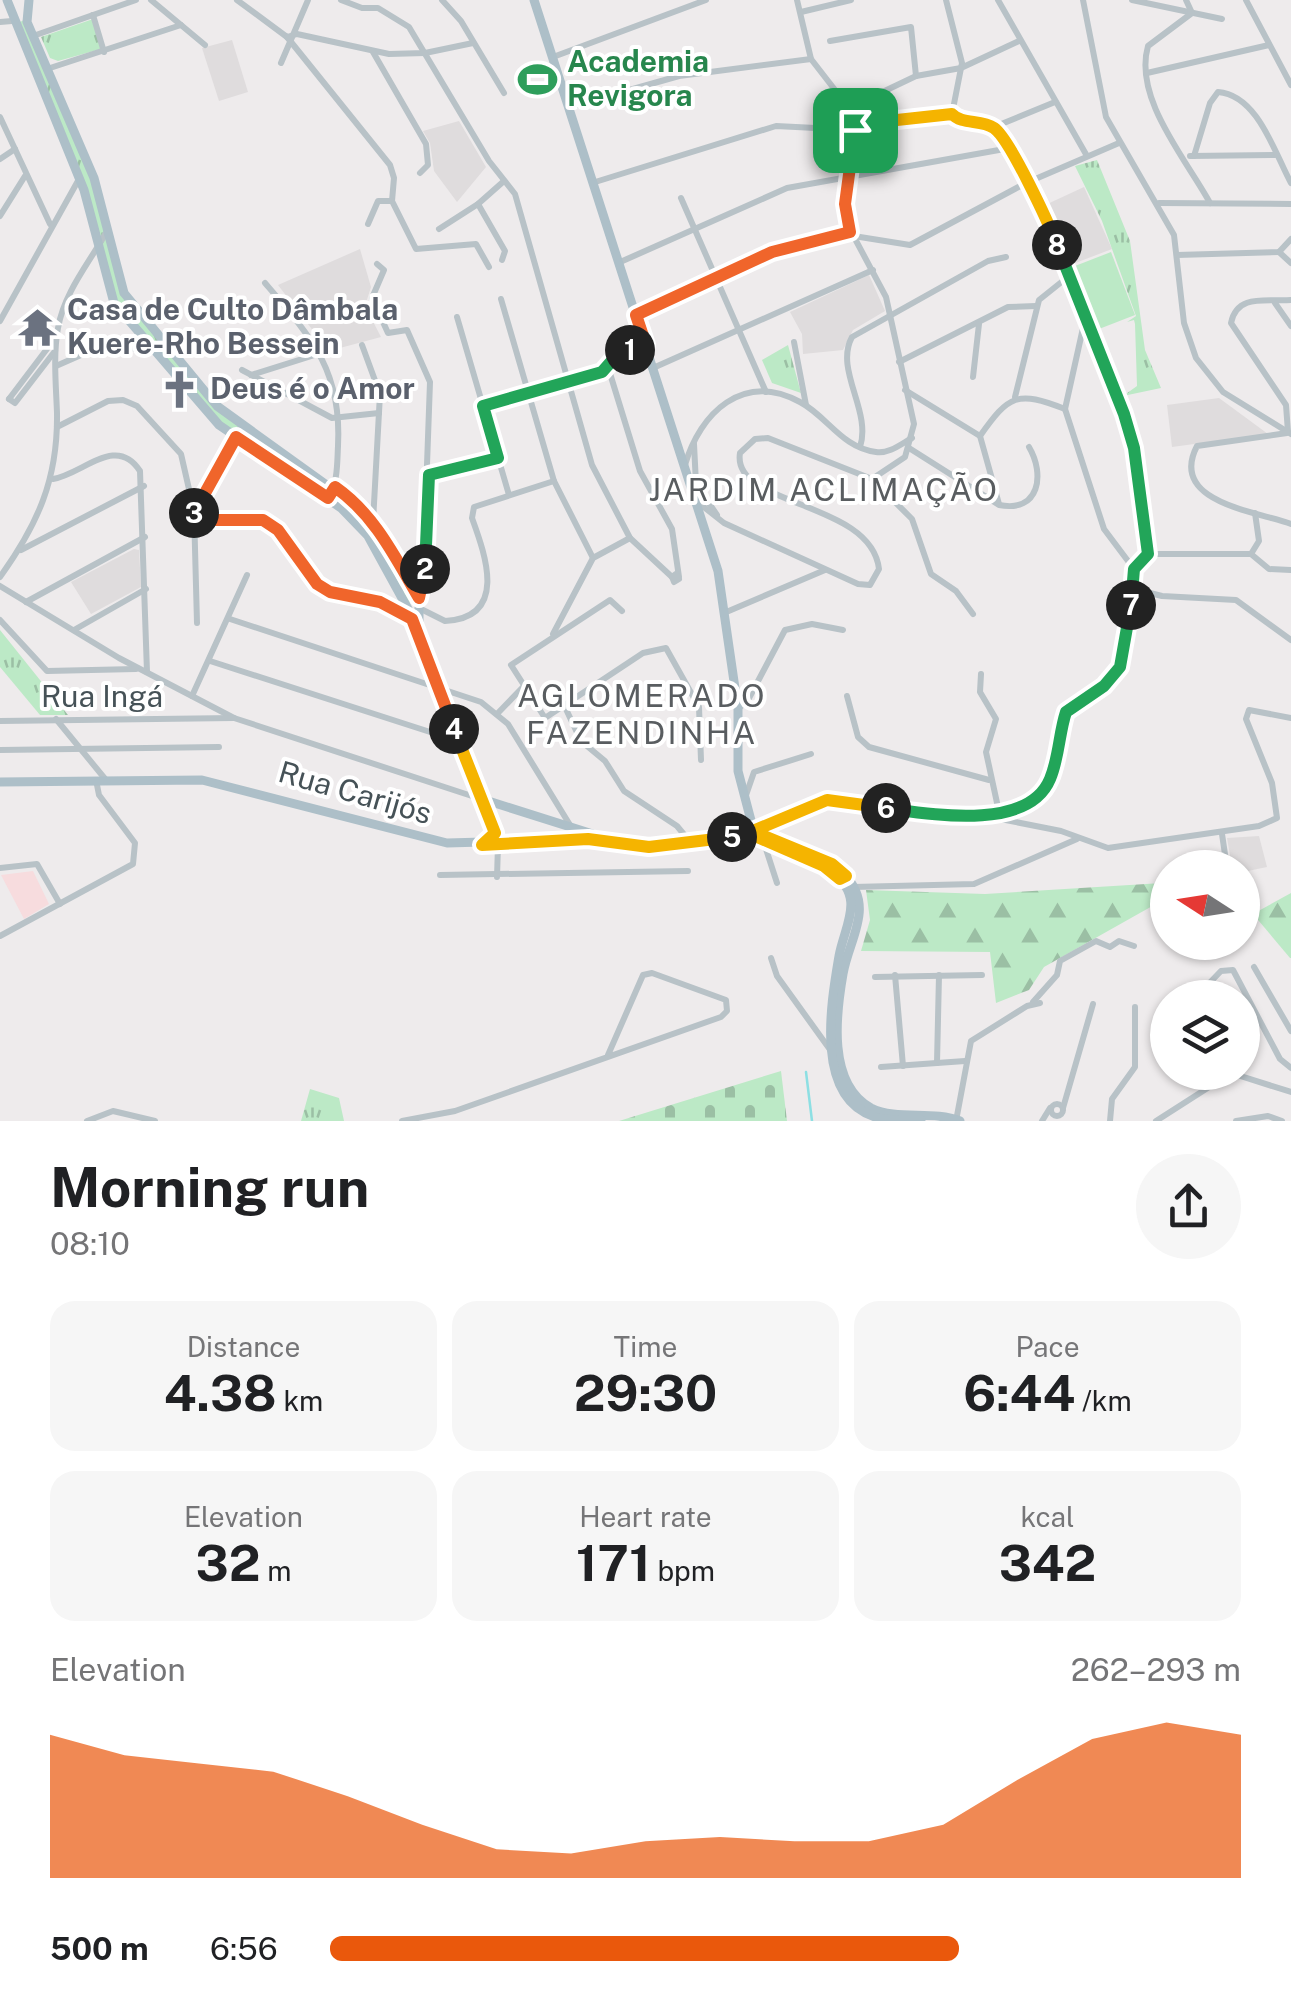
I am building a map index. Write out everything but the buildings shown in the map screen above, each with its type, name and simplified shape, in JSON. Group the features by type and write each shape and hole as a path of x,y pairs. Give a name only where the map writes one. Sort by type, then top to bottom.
{"main road":[{"path":"7,0 79,179 114,303 202,409 236,437 328,498 368,536 415,609"},
{"path":"28,0 26,15 33,36 94,178 99,242 124,293 217,406 335,487 373,522 415,609 419,634 495,833 512,844"},
{"path":"534,0 718,570 738,709 738,770 751,833 824,866 853,887 861,922 843,972 838,1049 843,1073 862,1102 876,1110 958,1120"},
{"path":"11,17 26,15"},
{"path":"72,163 85,155"},
{"path":"79,179 84,174 94,178"},
{"name":"Rua Carijós","path":"0,782 228,784 404,834 482,845 562,840 614,841 642,847 691,844 751,833"},
{"path":"482,799 614,841"},
{"path":"562,840 567,825"},
{"path":"482,845 495,833"},
{"path":"751,833 832,864 843,878 853,908 839,957 832,1052 836,1077 856,1107 876,1118 936,1121"}],"street":[{"path":"33,36 136,0"},
{"path":"150,0 205,44"},
{"path":"237,0 292,38 390,164 394,178 392,200 416,250 476,244 489,267"},
{"path":"256,0 256,14"},
{"path":"281,63 308,0"},
{"path":"341,0 378,8 409,28 504,181 516,194 592,465 630,538 676,577 672,529 640,471 608,367"},
{"path":"373,0 378,8"},
{"path":"442,0 504,93"},
{"path":"553,57 706,0"},
{"path":"797,0 810,59 856,118 844,212 890,313 912,412 910,448 894,468 872,480"},
{"path":"802,12 851,0"},
{"path":"946,0 961,68 952,114"},
{"path":"998,0 1088,156"},
{"path":"1083,0 1102,102 1119,143 1174,235 1184,323 1204,370 1222,392 1290,433"},
{"path":"1132,0 1222,19"},
{"path":"1186,0 1192,13"},
{"path":"1246,0 1291,85"},
{"path":"1192,13 1148,46 1147,73 1150,96 1189,156 1210,203"},
{"path":"93,15 104,52"},
{"path":"0,21 11,17"},
{"path":"47,69 181,25"},
{"path":"830,40 911,27 916,76"},
{"path":"292,38 372,51 425,52 473,42"},
{"path":"850,108 916,76 961,68 1020,41"},
{"path":"1147,73 1269,45"},
{"path":"372,51 426,144 428,165 420,173"},
{"path":"569,107 679,76 810,59"},
{"path":"1189,156 1210,103 1222,92 1257,119 1291,183"},
{"path":"952,114 958,120 993,128 1055,102"},
{"path":"856,118 897,120 952,114"},
{"path":"0,117 50,226"},
{"path":"592,183 776,126 855,130"},
{"path":"993,128 1010,148 1068,276 1134,448 1148,554"},
{"path":"636,315 787,247 850,232 894,245 910,245 1026,184 1119,143"},
{"path":"618,263 787,188 1010,148"},
{"path":"0,160 15,149"},
{"path":"1189,156 1276,155"},
{"path":"0,216 26,175"},
{"path":"0,321 79,179"},
{"path":"440,229 504,181"},
{"path":"682,198 742,329 766,392"},
{"path":"368,224 378,201 392,200"},
{"path":"478,204 505,251 502,260"},
{"path":"1158,204 1291,204"},
{"path":"1279,252 1291,239"},
{"path":"0,577 36,524 53,479 57,336 67,299 99,242"},
{"path":"1177,255 1279,252 1291,263"},
{"path":"860,448 865,428 848,347 860,330 988,261 1006,257"},
{"path":"377,264 384,269 372,298 388,333 407,330 430,382 425,582 415,609"},
{"path":"653,368 873,270"},
{"path":"980,436 1015,398 1036,306 1044,293 1068,276"},
{"path":"266,283 321,353 338,393 335,487 328,498"},
{"path":"501,299 554,481 593,558"},
{"path":"1290,433 1289,410 1231,323 1239,305 1291,300"},
{"path":"1274,302 1291,326"},
{"path":"899,362 1016,304 1036,306"},
{"path":"457,317 509,495"},
{"path":"989,817 1028,802 1049,783 1066,712 1104,686 1120,667 1134,569 1104,529 1065,409 1085,318"},
{"path":"973,378 979,323"},
{"path":"56,351 14,403 9,400 57,336"},
{"path":"794,342 806,406"},
{"path":"362,345 378,386 373,522"},
{"path":"483,406 568,382 608,367 617,355 646,345"},
{"path":"56,366 97,348 151,349"},
{"path":"251,376 321,353"},
{"path":"242,370 340,418 379,412"},
{"path":"906,390 980,436 999,505"},
{"path":"684,469 696,432 714,410 730,398 766,392 806,406 826,426 860,448 885,452 913,438"},
{"path":"1015,398 1027,396 1065,409"},
{"path":"57,427 108,401 123,400 137,406 181,454 195,515 197,622"},
{"path":"912,412 928,404"},
{"path":"195,515 242,426"},
{"path":"696,432 696,484 724,523"},
{"path":"1290,433 1197,446 1190,468 1199,491 1291,524"},
{"path":"694,499 724,523 826,570 870,585 878,568 868,541 852,527 750,482 739,460 749,442 768,438 872,480 912,519 930,574 956,591 973,614"},
{"path":"910,448 999,505 1020,505 1034,493 1040,472 1029,447"},
{"path":"53,479 117,455 138,466 144,486 144,670"},
{"path":"429,475 498,458"},
{"path":"195,515 263,520 278,530 317,584 330,592 415,609 452,621 473,611 486,594 490,578 472,512 482,502 554,481"},
{"path":"18,552 144,486"},
{"path":"1251,554 1259,541 1254,512"},
{"path":"25,601 145,536"},
{"path":"553,634 593,558 630,538"},
{"path":"1134,569 1148,554 1251,554 1269,569 1291,570"},
{"path":"724,613 826,570"},
{"path":"192,696 247,575"},
{"path":"0,589 234,718 482,799"},
{"path":"74,630 146,589"},
{"path":"1134,589 1162,596 1236,600 1291,640"},
{"path":"622,611 610,600 511,665 542,717 564,707 642,652 666,648 699,707 701,760"},
{"path":"230,619 474,698 513,731 567,825"},
{"path":"0,620 43,669 144,670"},
{"path":"738,709 748,700 785,630 812,624 843,630"},
{"path":"210,661 459,741"},
{"path":"118,670 128,662"},
{"path":"981,674 980,692 996,719 986,752 999,812"},
{"path":"496,714 524,687"},
{"path":"848,696 858,737 869,747 990,780"},
{"path":"564,707 581,741 605,761 624,792 677,826 691,844"},
{"name":"Rua Ingá","path":"205,719 214,708"},
{"path":"751,833 827,800 989,817 1062,831 1108,848 1222,834 1277,818 1272,783 1246,727 1250,710 1291,718"},
{"path":"0,936 130,868 136,858 130,833 98,795 101,780 83,748 55,718"},
{"name":"Rua Ingá","path":"0,721 234,718"},
{"path":"0,750 219,747"},
{"path":"745,799 752,774 811,754"},
{"path":"1222,834 1225,850"},
{"path":"853,887 974,884 1077,839"},
{"path":"764,842 777,884"},
{"path":"497,877 498,845"},
{"path":"0,868 36,864 60,904"},
{"path":"440,875 497,877 688,870"},
{"path":"1028,1006 1071,953 1096,941 1110,947 1118,941 1134,946"},
{"path":"770,958 777,976 832,1052"},
{"path":"1254,967 1291,1031"},
{"path":"1212,980 1221,971 1233,970 1238,980"},
{"path":"402,1121 433,1117 720,1017 727,1011 726,1000 646,973 637,981 608,1055"},
{"path":"896,975 903,1066"},
{"path":"937,1064 939,975"},
{"path":"874,976 982,975"},
{"path":"958,1120 965,1061 975,1036 1028,1006 1040,1004"},
{"path":"1043,1121 1058,1113 1093,1004"},
{"path":"1110,1121 1112,1099 1135,1067 1135,1006"},
{"path":"1260,1021 1280,1059 1291,1068"},
{"path":"617,1033 628,1048"},
{"path":"881,1067 965,1061"},
{"path":"1260,1082 1291,1092"},
{"path":"1156,1121 1204,1090"},
{"path":"490,1096 494,1105"},
{"path":"87,1121 119,1111 155,1121"},
{"path":"1236,1121 1268,1116 1282,1121"}],"shaded area":[{"path":"232,40 248,92 219,101 202,48"},
{"path":"459,121 486,167 457,202 434,171 430,143 423,131"},
{"path":"1084,187 1112,249 1070,265 1043,206"},
{"path":"360,249 371,287 365,306 381,337 325,352 321,341 278,285"},
{"path":"869,275 885,311 853,330 843,350 803,354 802,334 790,312"},
{"path":"1219,398 1268,434 1172,447 1167,405"},
{"path":"134,549 139,550 141,587 91,614 71,582"},
{"path":"1259,836 1267,867 1260,868 1260,850 1229,850 1227,838"},
{"path":"33,871 49,904 24,919 1,875"}],"green space":[{"path":"93,19 101,49 58,61 50,58 41,37"},
{"path":"24,20 86,164 122,294 215,408 341,495 376,531 414,604 408,602 370,534 221,423 121,308 112,292 90,202 16,24"},
{"path":"1097,160 1130,241 1145,350 1161,388 1123,396 1137,386 1135,324 1134,320 1127,322 1136,316 1102,221 1075,166"},
{"path":"1111,252 1135,315 1099,329 1075,266"},
{"path":"788,345 801,393 772,383 762,360"},
{"path":"0,630 68,715 40,715 0,667"},
{"path":"1150,884 1150,907 1044,967 1029,990 996,1003 990,952 861,951 870,920 866,890 985,894"},
{"path":"1291,893 1291,958 1260,922 1260,910"},
{"path":"781,1071 787,1121 619,1121"},
{"path":"310,1089 339,1098 344,1121 301,1121"}],"waterway":[{"path":"806,1072 812,1121"}],"place":[{"name":"Academia Revigora","path":"537,79"},
{"name":"Casa de Culto Dâmbala Kuere-Rho Bessein","path":"37,327"},
{"name":"Deus é o Amor","path":"180,389"}],"district":[{"name":"JARDIM ACLIMAÇÃO","path":"824,490"},
{"name":"AGLOMERADO FAZENDINHA","path":"642,714"}],"route":[{"path":"855,130 845,204 850,232 772,252 636,315 646,345 617,355 605,371 483,406 498,458 429,475 425,582 419,598 378,530 352,500 335,487 328,498 236,437 194,511 195,520 255,517 272,524 317,584 330,592 380,602 412,619 495,833 492,840 482,845 588,839 649,847 691,844 719,840 742,834 748,833 754,832 832,864 846,876 840,879 824,866 786,853 748,833 763,830 827,800 937,815 989,817 1028,802 1049,783 1066,712 1104,686 1120,667 1134,569 1148,554 1134,448 1048,225 1009,145 988,125 958,120 952,114 897,120 856,118 855,130"}]}
